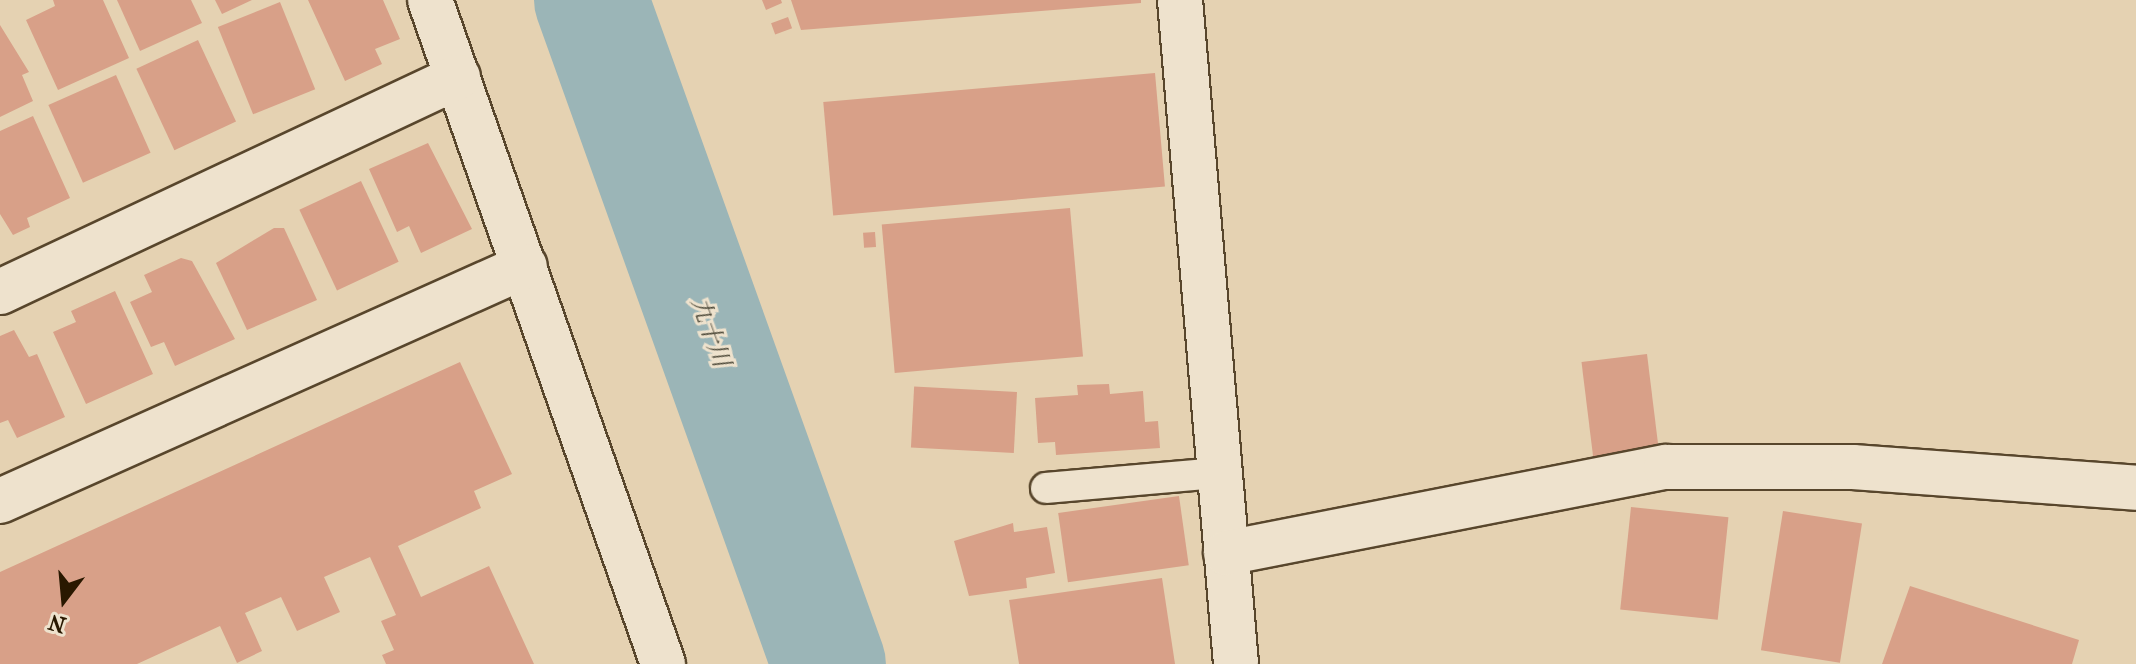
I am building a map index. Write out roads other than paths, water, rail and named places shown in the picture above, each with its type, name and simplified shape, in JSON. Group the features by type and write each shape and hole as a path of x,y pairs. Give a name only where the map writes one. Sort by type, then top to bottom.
{"street":[{"path":"430,0 663,664"},
{"path":"1180,0 1236,664"},
{"path":"0,292 458,77"},
{"path":"0,501 525,266"},
{"path":"1226,553 1666,467 1853,467 2136,488"}],"lane":[{"path":"1046,488 1218,473"}],"waterway":[{"name":"九十川","path":"591,0 829,664"}]}
